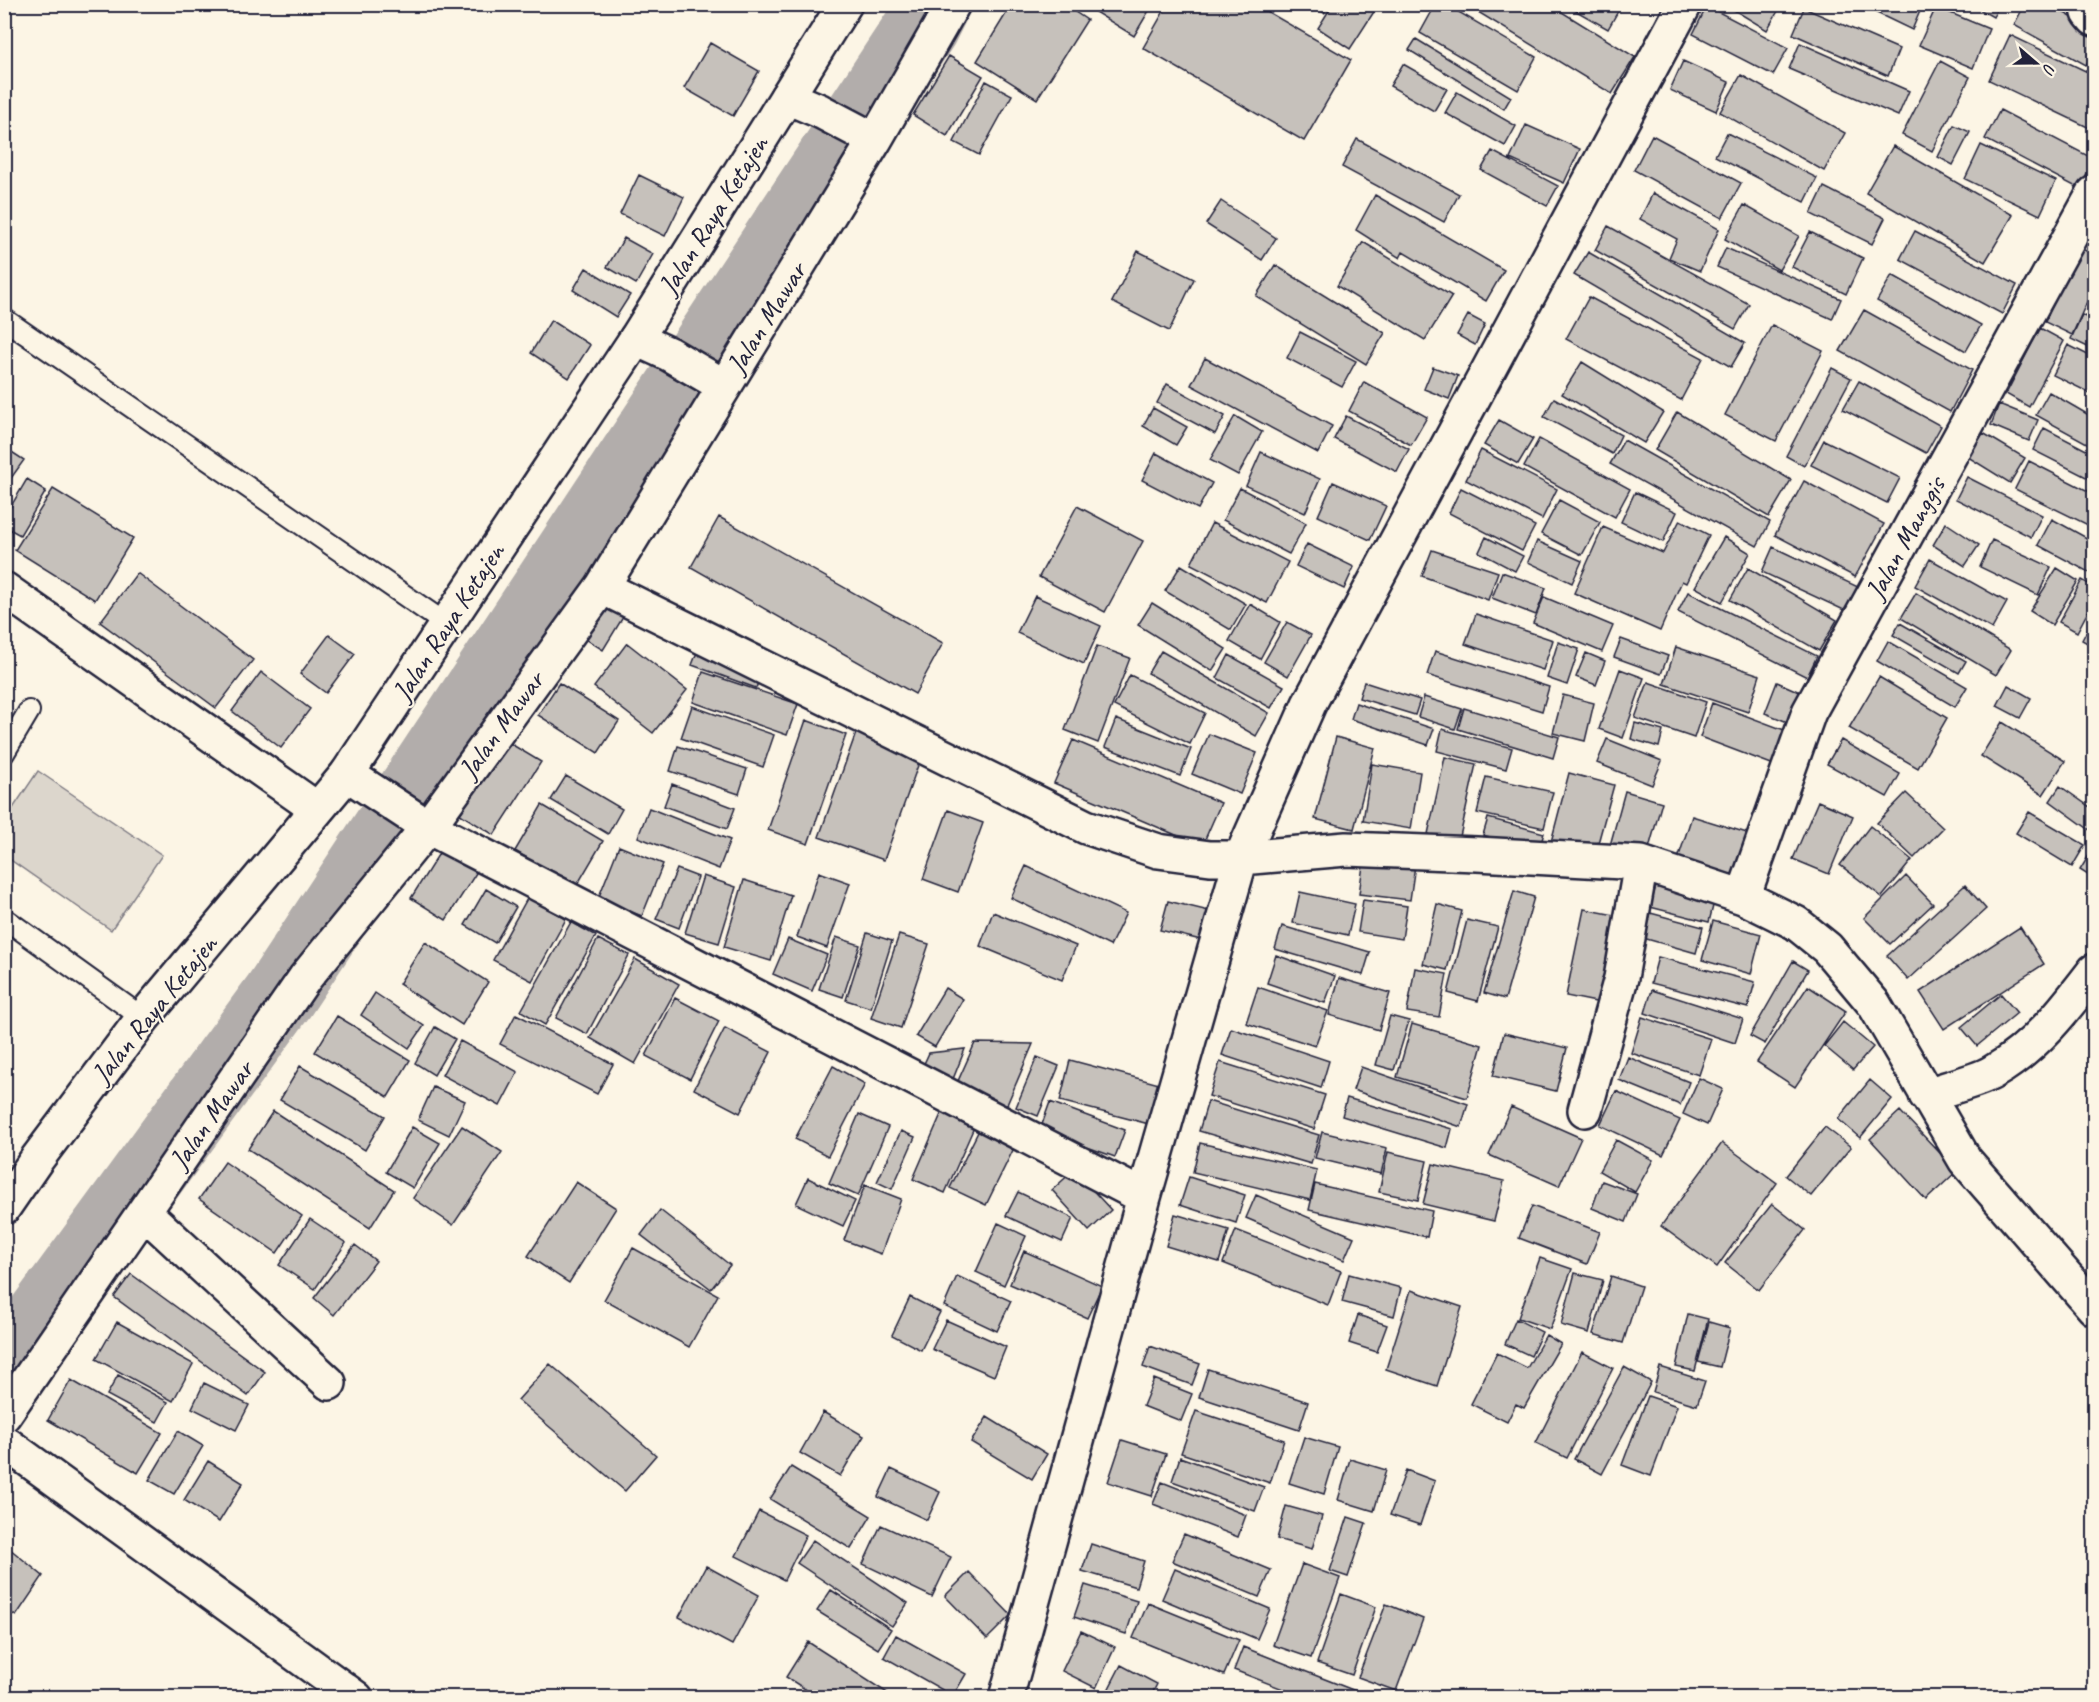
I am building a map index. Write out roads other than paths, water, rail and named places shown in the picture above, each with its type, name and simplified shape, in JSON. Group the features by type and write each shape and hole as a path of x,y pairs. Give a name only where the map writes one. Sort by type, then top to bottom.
{"street":[{"name":"Jalan Raya Ketajen","path":"4,1207 143,1018 317,809 358,782 446,624 636,339 845,4"},
{"name":"Jalan Mawar","path":"4,1415 305,978 418,820 602,586 717,383 867,135 953,4"},
{"path":"1006,1698 1144,1197 1241,858 1309,704 1685,4"},
{"path":"2088,4 2089,13 2094,19"},
{"path":"787,97 867,135"},
{"name":"Jalan Manggis","path":"1743,897 1809,712 2094,193"},
{"path":"636,339 669,354 717,383"},
{"path":"602,586 1086,827 1158,852 1210,858 1241,858 1346,849 1641,863 1743,897 1796,923 1827,948 1874,1004 1965,1160 2094,1308"},
{"path":"4,590 317,809"},
{"path":"358,782 418,820 1144,1197"},
{"path":"1585,1110 1620,978 1641,863"},
{"path":"1926,1095 1991,1074 2043,1032 2063,1011 2094,971"},
{"path":"144,1212 328,1383"},
{"path":"4,1442 356,1698"}],"lane":[{"path":"4,319 446,624"},
{"path":"4,753 29,711"},
{"path":"4,918 143,1018"}],"waterway":[{"path":"4,1372 279,996 922,26 933,4"}]}
